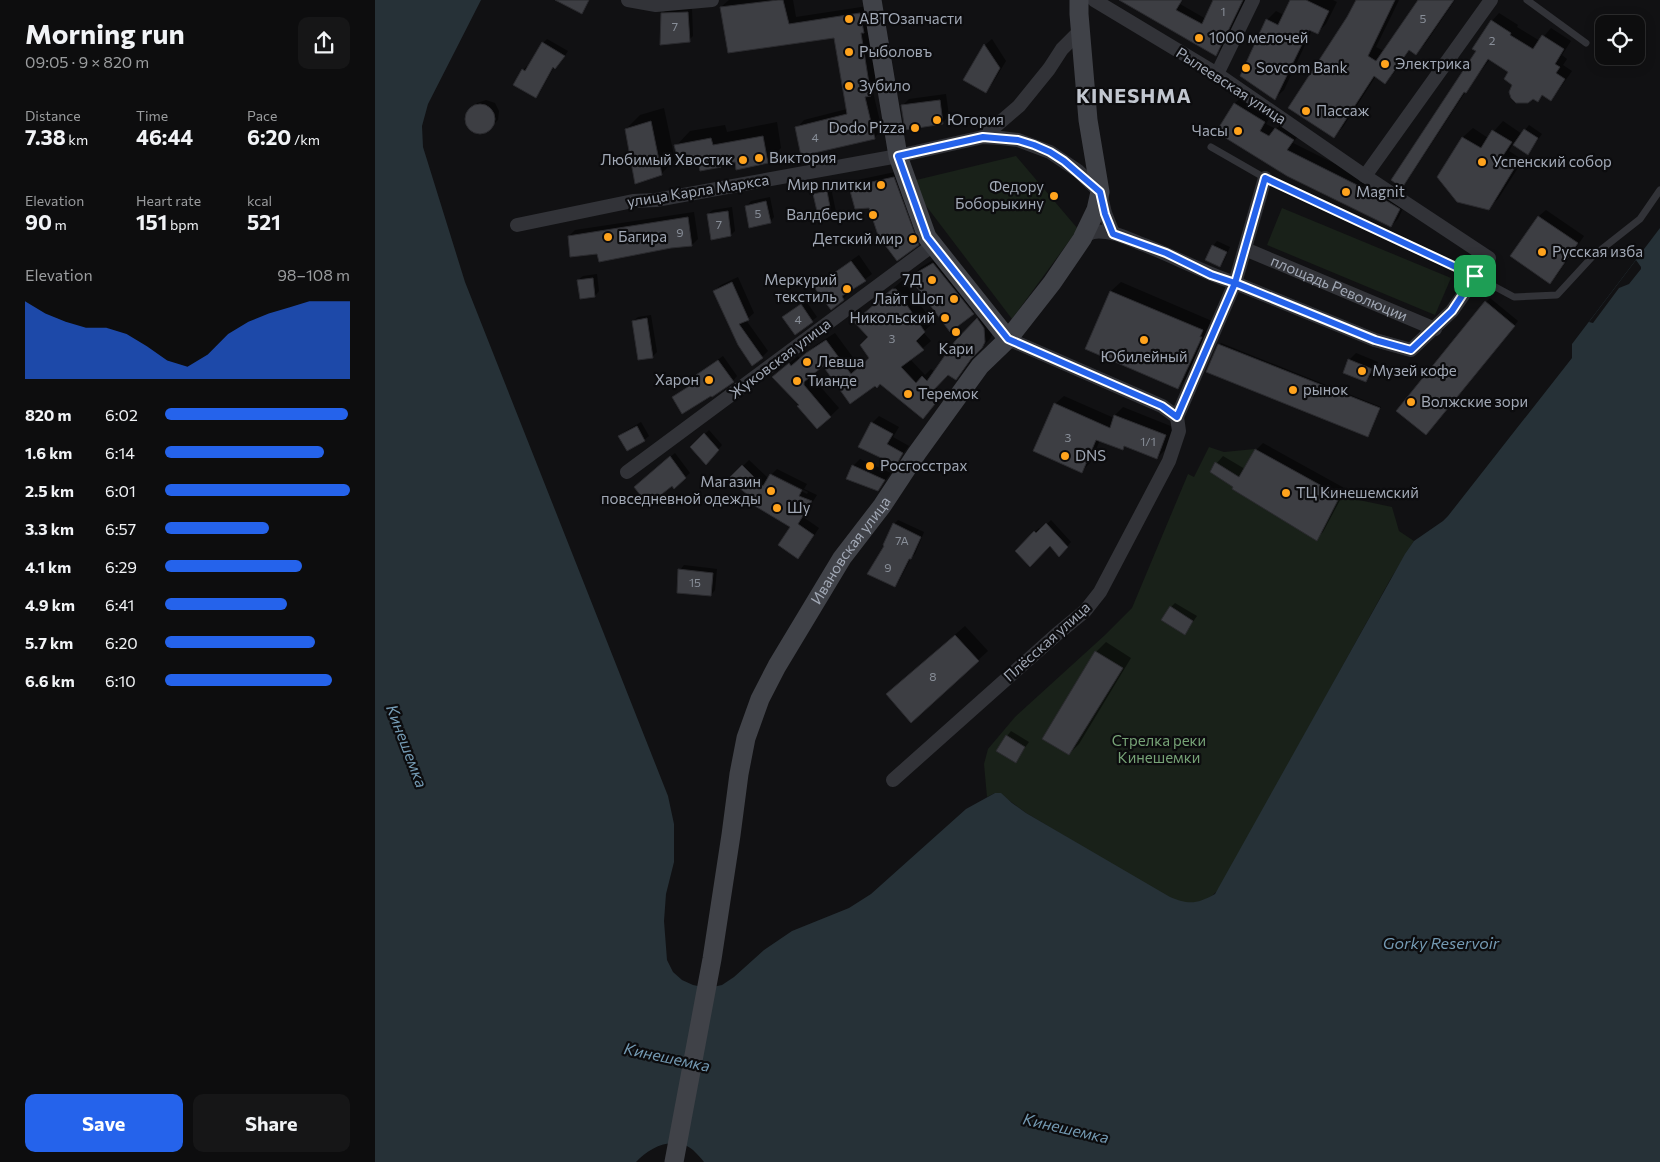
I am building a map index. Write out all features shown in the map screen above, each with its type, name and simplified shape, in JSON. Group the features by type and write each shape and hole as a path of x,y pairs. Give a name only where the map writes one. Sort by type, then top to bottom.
{"main road":[{"path":"871,0 898,156 927,237 1008,339"},
{"path":"1079,0 1088,120 1100,192"},
{"name":"Ивановская улица","path":"675,1157 712,959 742,756 746,738 760,699 782,658 842,558 882,506 917,453 980,366 1008,339 1052,283 1082,239 1095,215 1100,192"}],"street":[{"path":"628,0 656,6 712,0"},
{"name":"Рылеевская улица","path":"1095,0 1217,74 1365,176 1489,258"},
{"path":"1217,74 1253,0"},
{"path":"1365,176 1491,0"},
{"path":"983,137 1019,106 1049,69 1062,49 1081,30"},
{"name":"улица Карла Маркса","path":"517,225 633,201 656,200 898,156 983,137 1018,140 1050,152 1078,171 1100,192"},
{"path":"1008,339 1162,406 1177,417 1235,283 1265,178"},
{"path":"1100,192 1105,214 1113,234"},
{"name":"площадь Революции","path":"1082,239 1091,233 1113,234 1166,253 1211,275 1375,340 1411,350 1452,311 1489,258"},
{"name":"Жуковская улица","path":"627,472 933,245"},
{"name":"площадь Революции","path":"1245,249 1435,329"},
{"name":"Плёсская улица","path":"893,780 1085,611 1101,592 1169,461 1179,431 1177,417"}],"lane":[{"path":"1527,0 1586,43"},
{"path":"1211,147 1265,178 1475,276 1515,297 1557,294 1593,256 1639,218 1660,190"}],"green space":[{"path":"1016,156 1078,229 1012,319 908,182"},
{"path":"1282,208 1451,278 1435,315 1267,245"},
{"name":"Стрелка реки Кинешемки","path":"1209,447 1224,452 1255,449 1340,496 1392,507 1399,531 1414,541 1390,580 1223,883 1209,898 1189,904 1174,900 1155,890 1026,813 1003,797 995,793 987,797 984,764 988,749 1015,717 1132,608 1188,474 1194,477"}],"water":[{"path":"375,0 481,0 428,104 422,126 423,147 465,282 668,796 674,824 674,862 666,894 664,921 667,960 673,972 682,980 693,985 708,988 722,985 734,977 764,950 792,931 849,908 871,894 966,809 995,793 1001,793 1026,813 1170,897 1193,902 1203,900 1215,894 1405,554 1414,541 1448,516 1572,358 1572,344 1660,228 1660,1162 704,1162 693,1150 686,1146 670,1143 655,1148 636,1162 375,1162"}],"pier":[{"path":"1636,260 1641,269 1629,284 1619,288 1593,323 1589,322"}],"building":[{"path":"555,0 589,0 582,14"},
{"path":"783,0 789,24 860,13 864,33 861,33 871,96 865,97 875,139 801,156 795,127 847,114 834,38 728,53 720,7"},
{"path":"1119,0 1182,0 1176,10 1202,24 1213,0 1243,0 1216,56"},
{"path":"1290,0 1306,0 1329,11 1318,34 1309,30 1275,100 1240,76 1266,19 1278,25"},
{"path":"1356,0 1395,0 1368,56 1376,61 1418,0 1454,0 1416,55 1409,50 1385,84 1374,76 1334,138 1288,108"},
{"path":"688,12 690,42 660,45 661,13"},
{"path":"1491,20 1511,33 1510,35 1533,49 1542,35 1564,49 1555,64 1560,67 1556,73 1565,79 1551,101 1542,95 1538,102 1533,99 1528,103 1516,103 1511,98 1509,92 1512,85 1504,79 1508,72 1488,59 1466,93 1464,92 1402,188 1391,180 1476,51 1472,49"},
{"path":"542,42 565,56 555,69 553,67 536,98 513,85 522,69 525,71"},
{"path":"984,44 1000,68 986,93 963,80"},
{"path":"940,100 943,124 905,130 901,105"},
{"path":"1234,103 1265,122 1260,131 1269,136 1275,128 1294,140 1287,150 1377,195 1400,209 1391,227 1287,176 1216,132"},
{"path":"480,104 491,108 495,119 491,130 480,134 469,130 465,119 469,108"},
{"path":"651,121 662,175 635,184 625,129"},
{"path":"1524,129 1538,138 1528,155 1513,145"},
{"path":"1492,130 1512,142 1500,160 1514,169 1489,210 1457,202 1437,177 1462,137 1481,148"},
{"path":"763,136 768,163 736,170 735,162 700,171 698,161 679,164 674,145 711,138 713,145"},
{"path":"894,177 919,245 897,261 878,235 869,208 855,209 849,187"},
{"path":"827,191 832,218 819,220 813,194"},
{"path":"766,201 771,223 749,228 745,206"},
{"path":"728,211 731,236 711,240 707,214"},
{"name":"Русская изба","path":"1538,216 1578,243 1550,284 1510,256"},
{"path":"688,217 692,246 671,248 599,262 597,254 570,257 568,236"},
{"path":"1212,245 1227,252 1220,267 1205,260"},
{"path":"851,261 866,281 842,296 844,300 831,310 814,287"},
{"path":"933,263 974,314 950,332 909,277"},
{"path":"593,278 595,297 580,299 577,280"},
{"path":"732,282 749,320 739,324 763,358 752,366 738,345 713,291"},
{"path":"892,289 896,289 925,332 916,341 924,350 901,367 916,383 922,376 927,381 955,341 977,318 984,328 985,342 982,348 971,359 956,380 948,375 928,396 935,404 923,419 880,384 877,388 875,386 850,404 823,366 804,382 804,385 831,417 817,429 797,406 799,405 772,377 789,363 791,366 826,340 851,374 869,358 860,345 868,337 854,322"},
{"name":"Юбилейный","path":"1110,291 1203,330 1200,337 1202,337 1178,389 1085,349"},
{"path":"1485,301 1515,326 1426,435 1396,411"},
{"path":"801,304 813,322 795,335 782,317"},
{"path":"647,318 653,358 638,360 632,321"},
{"name":"рынок","path":"1218,344 1380,408 1368,437 1206,372"},
{"path":"1348,359 1372,369 1366,382 1343,373"},
{"path":"718,360 734,382 682,414 672,397 699,380 696,375"},
{"path":"1054,403 1110,428 1114,415 1166,435 1157,459 1124,446 1123,450 1096,440 1082,473 1033,451"},
{"path":"871,422 893,434 887,444 903,453 896,465 858,447"},
{"path":"637,426 645,441 627,451 618,436"},
{"path":"704,433 719,450 706,465 690,447"},
{"name":"ТЦ Кинешемский","path":"1255,449 1340,496 1317,541 1232,489 1233,487 1210,472 1215,462 1239,477"},
{"path":"670,456 686,478 674,489 672,486 648,505 634,487"},
{"path":"742,465 763,486 770,474 802,490 799,496 812,501 798,524 814,535 798,559 778,545 790,527 750,503 753,499 728,479"},
{"path":"852,465 885,480 878,491 846,479"},
{"path":"893,523 921,537 895,587 867,574 884,546"},
{"path":"1046,523 1068,547 1059,557 1050,546 1030,567 1015,551 1034,531 1036,533"},
{"path":"678,569 713,573 711,596 677,593"},
{"path":"1170,606 1193,621 1185,635 1161,620"},
{"path":"955,635 979,661 911,723 886,694"},
{"path":"1095,651 1123,668 1069,755 1042,739"},
{"path":"1006,735 1025,747 1016,763 996,751"}],"place":[{"name":"АВТОзапчасти","path":"849,19"},
{"name":"1000 мелочей","path":"1199,38"},
{"name":"Рыболовъ","path":"849,52"},
{"name":"Электрика","path":"1385,64"},
{"name":"Sovcom Bank","path":"1246,68"},
{"name":"Зубило","path":"849,86"},
{"name":"Пассаж","path":"1306,111"},
{"name":"Югория","path":"937,120"},
{"name":"Dodo Pizza","path":"915,128"},
{"name":"Часы","path":"1238,131"},
{"name":"Виктория","path":"759,158"},
{"name":"Любимый Хвостик","path":"743,160"},
{"name":"Успенский собор","path":"1482,162"},
{"name":"Мир плитки","path":"881,185"},
{"name":"Magnit","path":"1346,192"},
{"name":"Федору Боборыкину","path":"1054,196"},
{"name":"Валдберис","path":"873,215"},
{"name":"Багира","path":"608,237"},
{"name":"Детский мир","path":"913,239"},
{"name":"Русская изба","path":"1542,252"},
{"name":"7Д","path":"932,280"},
{"name":"Меркурий текстиль","path":"847,289"},
{"name":"Лайт Шоп","path":"954,299"},
{"name":"Никольский","path":"945,318"},
{"name":"Кари","path":"956,332"},
{"name":"Юбилейный","path":"1144,340"},
{"name":"Левша","path":"807,362"},
{"name":"Музей кофе","path":"1362,371"},
{"name":"Харон","path":"709,380"},
{"name":"Тианде","path":"797,381"},
{"name":"рынок","path":"1293,390"},
{"name":"Теремок","path":"908,394"},
{"name":"Волжские зори","path":"1411,402"},
{"name":"DNS","path":"1065,456"},
{"name":"Росгосстрах","path":"870,466"},
{"name":"Магазин повседневной одежды","path":"771,491"},
{"name":"ТЦ Кинешемский","path":"1286,493"},
{"name":"Шу","path":"777,508"}],"district":[{"name":"KINESHMA","path":"1134,96"}],"route":[{"path":"1475,276 1265,178 1235,283 1177,417 1162,406 1008,339 927,237 898,156 983,137 1018,140 1034,145 1064,161 1078,171 1100,192 1105,214 1113,234 1166,253 1211,275 1235,283 1375,340 1411,350 1452,311 1475,276"}],"water label":[{"name":"Кинешемка","path":"407,746"},
{"name":"Gorky Reservoir","path":"1441,943"},
{"name":"Кинешемка","path":"667,1057"},
{"name":"Кинешемка","path":"1066,1128"}]}
